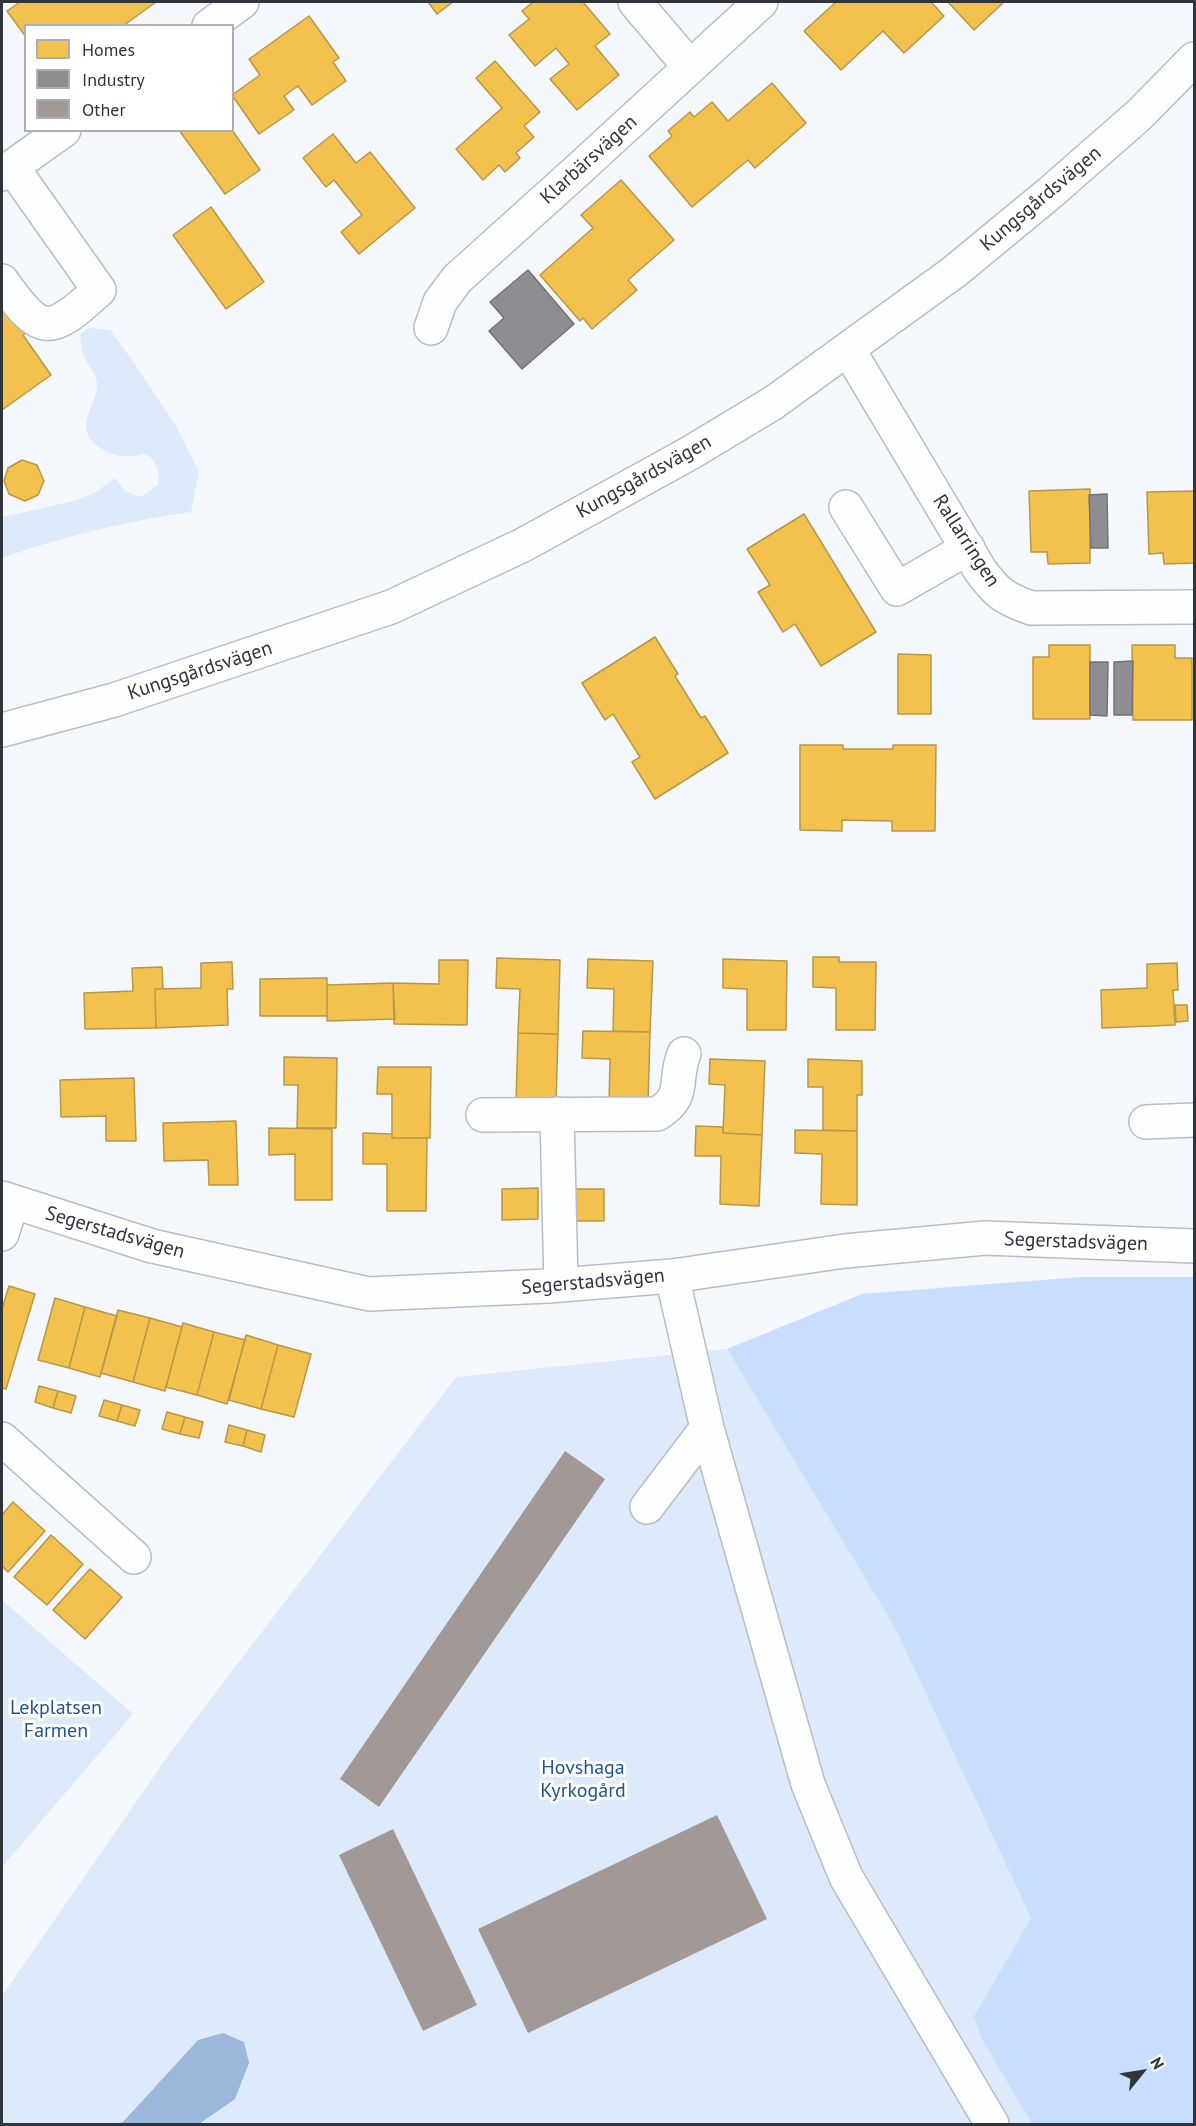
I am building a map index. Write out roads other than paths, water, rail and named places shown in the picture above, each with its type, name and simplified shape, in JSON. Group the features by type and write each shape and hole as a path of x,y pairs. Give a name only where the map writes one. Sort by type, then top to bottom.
{"street":[{"path":"212,24 242,2"},
{"path":"636,2 690,67"},
{"name":"Klarbärsvägen","path":"431,328 440,302 457,279 761,2"},
{"name":"Kungsgårdsvägen","path":"2,730 114,700 390,607 523,545 690,453 773,403 954,272 1139,115 1194,59"},
{"path":"2,281 21,308 34,320 45,325 58,322 72,313 99,290 7,171 61,132"},
{"name":"Rallarringen","path":"848,349 995,590 1014,602 1031,608 1194,607"},
{"path":"846,507 897,589 968,548"},
{"path":"483,1115 657,1114 668,1108 676,1098 679,1066 684,1054"},
{"path":"557,1114 561,1285"},
{"path":"1146,1122 1194,1120"},
{"path":"2,1234 7,1200"},
{"name":"Segerstadsvägen","path":"7,1200 152,1246 369,1294 561,1285 672,1276 845,1251 985,1238 1194,1246"},
{"path":"672,1276 707,1428 808,1784 846,1877 992,2124"},
{"path":"648,1508 707,1428"},
{"path":"2,1439 134,1557"}],"park label":[{"name":"Lekplatsen Farmen","path":"56,1720"},
{"name":"Hovshaga Kyrkogård","path":"583,1780"}]}
